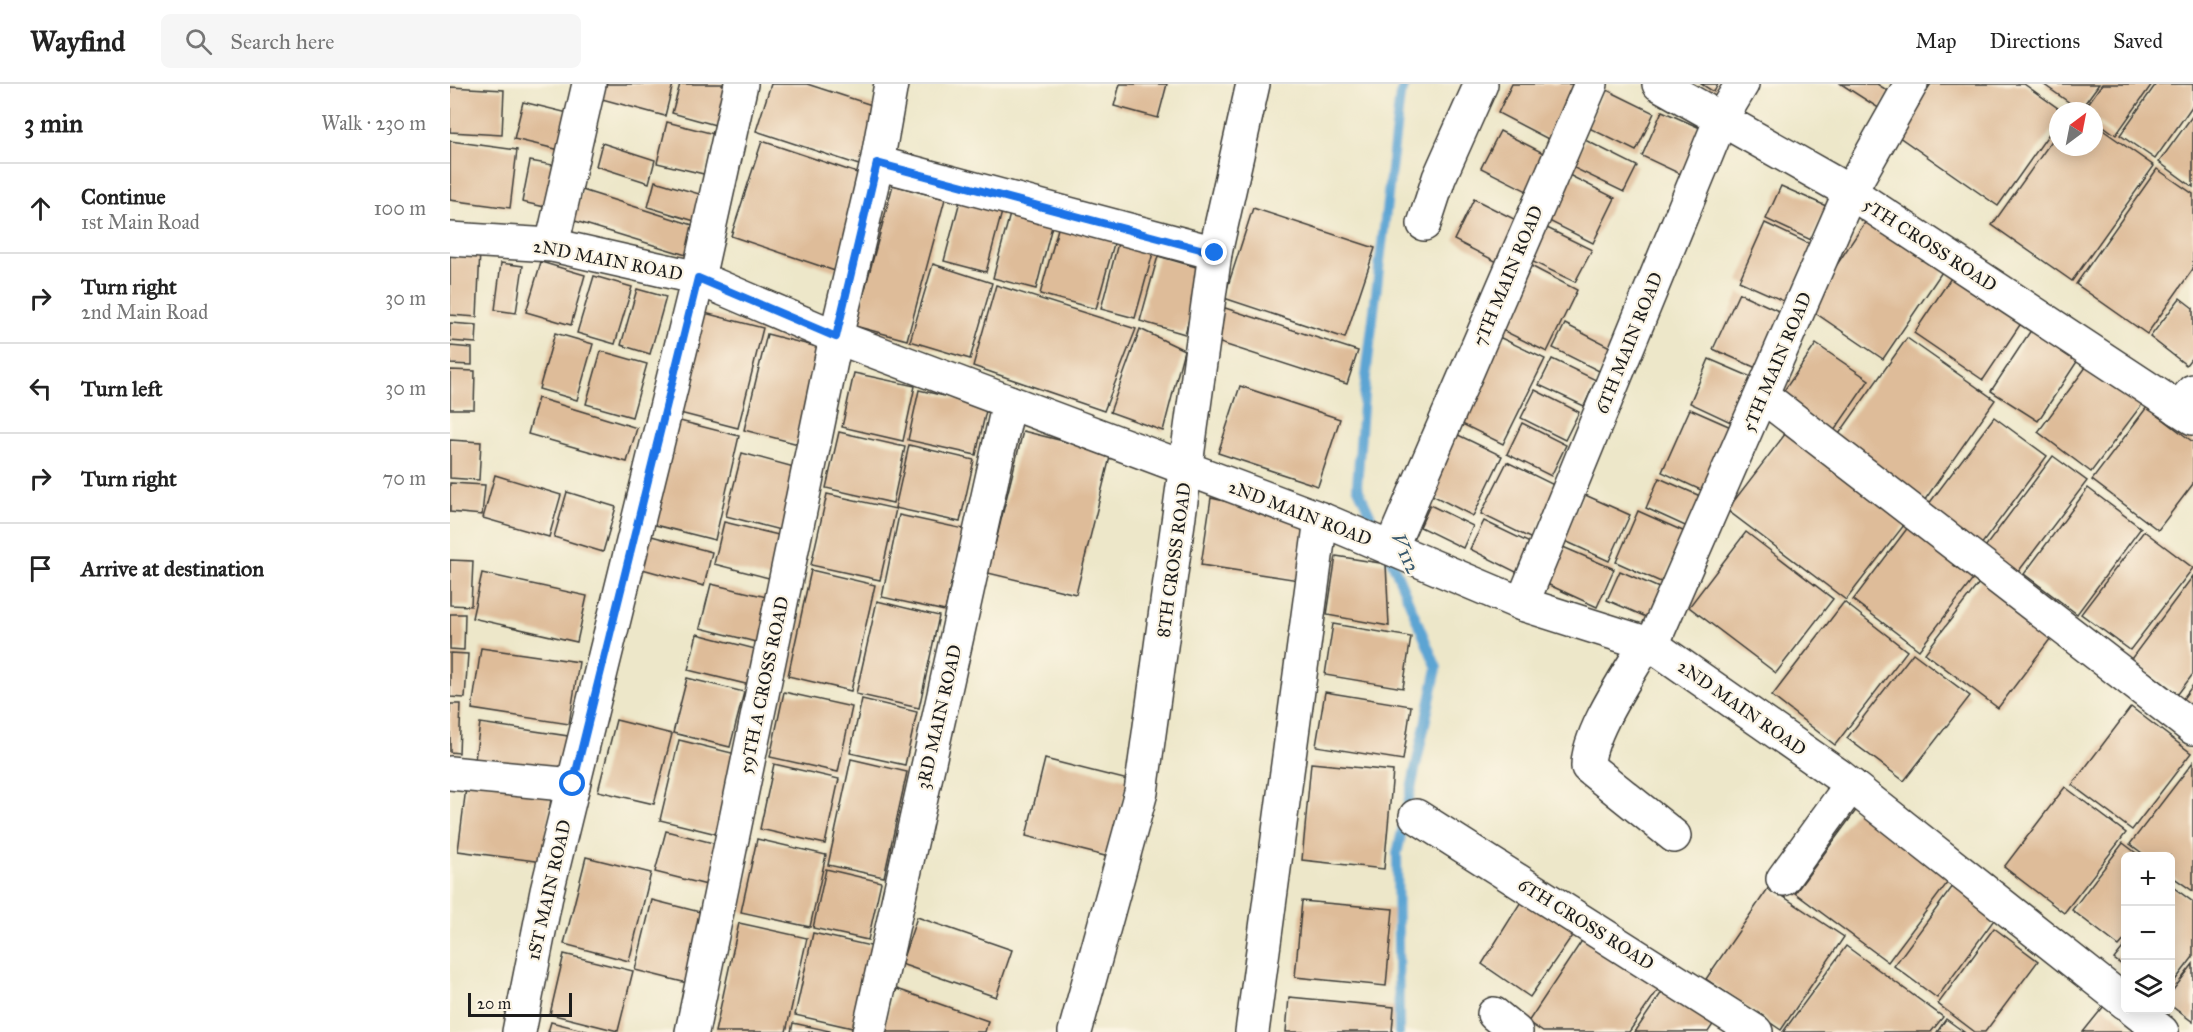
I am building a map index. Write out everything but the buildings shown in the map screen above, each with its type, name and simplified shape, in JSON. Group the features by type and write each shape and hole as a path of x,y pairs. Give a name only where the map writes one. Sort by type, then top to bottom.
{"street":[{"path":"552,245 589,84"},
{"name":"1ST MAIN ROAD","path":"519,1032 547,891 698,278 741,84"},
{"name":"59TH A CROSS ROAD","path":"692,1032 836,337 877,163 891,84"},
{"name":"8TH CROSS ROAD","path":"1075,1032 1141,792 1215,253 1253,84"},
{"path":"1424,224 1439,178 1481,84"},
{"name":"7TH MAIN ROAD","path":"1378,543 1425,467 1591,84"},
{"name":"5TH CROSS ROAD","path":"1659,84 1850,192 2188,406"},
{"name":"6TH MAIN ROAD","path":"1522,604 1721,119 1742,84"},
{"name":"5TH MAIN ROAD","path":"1674,836 1588,767 1587,753 1598,728 1649,644 1763,396 1850,192 1911,84"},
{"path":"877,163 1215,253"},
{"name":"2ND MAIN ROAD","path":"450,239 552,245 698,278 836,337 1321,519 1522,604 1649,644 1851,785 2121,999"},
{"path":"1763,396 2193,728"},
{"name":"3RD MAIN ROAD","path":"869,1032 1009,402"},
{"path":"1252,1032 1321,519"},
{"path":"450,772 573,784"},
{"path":"1784,879 1851,785"},
{"name":"6TH CROSS ROAD","path":"1416,816 1756,1032"},
{"path":"2139,1014 2162,1032"}],"waterway":[{"name":"V112","path":"1379,534 1357,486 1364,393 1400,95 1405,84"},
{"name":"V112","path":"1390,557 1437,668 1397,854 1399,1032"}],"route":[{"path":"573,784 698,278 836,337 877,163 1215,253"}]}
